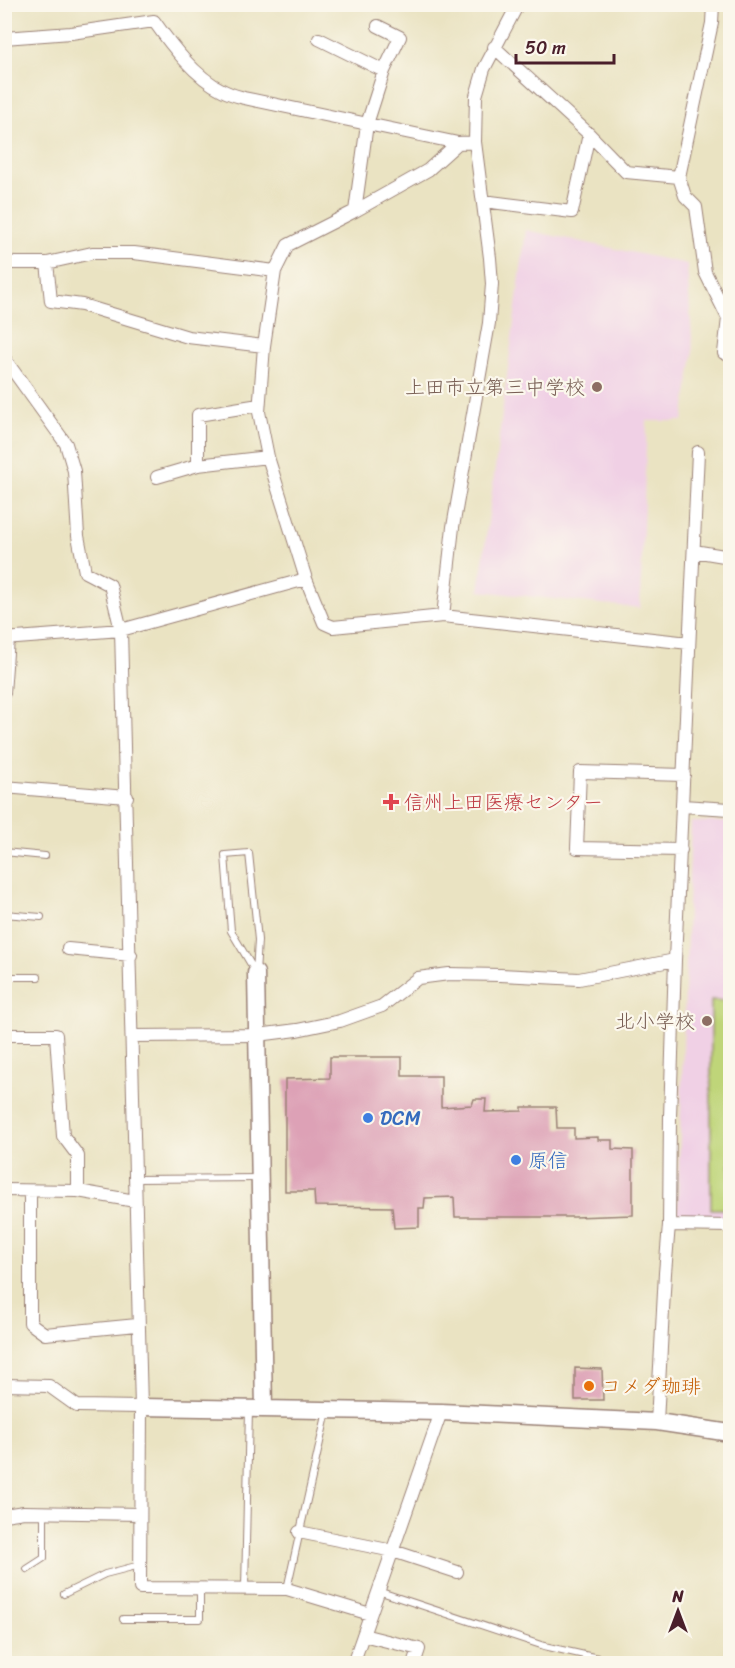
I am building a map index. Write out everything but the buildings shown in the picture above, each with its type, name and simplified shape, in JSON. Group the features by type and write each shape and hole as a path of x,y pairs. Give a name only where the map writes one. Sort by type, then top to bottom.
{"street":[{"path":"443,616 453,527 489,323 492,284 475,142 476,96 484,69 494,47 518,4"},
{"path":"713,4 712,23 680,177 685,196 696,207 705,272 729,316 724,353 730,356"},
{"path":"4,38 71,33 154,21 172,46 207,81 222,91 244,98 458,143 475,142"},
{"path":"355,211 366,124 384,70 400,37 378,26"},
{"path":"319,39 384,70"},
{"path":"494,47 589,134 626,172 680,177"},
{"path":"483,201 572,212 589,134"},
{"path":"458,143 428,170 288,245 275,271 264,346 259,405 268,457 306,579 324,623 333,627 443,616 689,643"},
{"path":"4,259 13,263 47,262 92,253 134,253 275,271"},
{"path":"47,262 51,301 82,305 188,337 264,346"},
{"path":"4,358 66,444 74,471 78,536 85,572 110,585 121,630 133,1036 137,1325 141,1407 140,1588 286,1589 370,1614"},
{"path":"198,465 198,415 259,405"},
{"path":"657,1422 669,1225 675,960 698,452"},
{"path":"157,477 198,465 268,457"},
{"path":"694,551 730,557"},
{"path":"4,693 6,639 121,630 306,579"},
{"path":"681,850 577,848 580,772 684,776"},
{"path":"4,787 127,797"},
{"path":"682,806 730,809"},
{"path":"68,949 131,955"},
{"path":"133,1036 258,1035 297,1030 340,1021 382,1006 418,978 459,974 579,979 675,960"},
{"path":"256,973 260,1178 256,1409"},
{"path":"4,1035 56,1035 63,1136 78,1156 78,1191"},
{"path":"4,1190 78,1191 135,1201"},
{"path":"30,1191 30,1323 45,1334 137,1325"},
{"path":"669,1225 730,1226"},
{"path":"4,1385 49,1386 77,1406 441,1412 657,1422 730,1432"},
{"path":"353,1664 441,1412"},
{"path":"4,1515 44,1512 140,1514"},
{"path":"299,1532 393,1551 457,1572"},
{"path":"363,1635 419,1649 414,1664"}],"lane":[{"path":"4,852 45,856"},
{"path":"249,853 258,940 256,973 231,931 225,855 249,853"},
{"path":"4,914 41,917"},
{"path":"4,977 38,977"},
{"path":"134,1179 260,1178"},
{"path":"245,1589 256,1409"},
{"path":"286,1589 327,1410"},
{"path":"27,1569 44,1558 44,1512"},
{"path":"64,1594 105,1574 140,1565"},
{"path":"123,1619 200,1619 200,1588"},
{"path":"378,1591 544,1646 625,1664"}],"shaded area":[{"name":"上田市立第三中学校","path":"526,230 687,264 693,354 683,421 647,421 640,608 479,591"},
{"name":"北小学校","path":"691,822 730,822 730,1221 677,1219"}],"green space":[{"path":"711,1000 730,1001 730,1209 711,1209"}],"place":[{"name":"上田市立第三中学校","path":"597,387"},
{"name":"信州上田医療センター","path":"391,802"},
{"name":"北小学校","path":"707,1021"},
{"name":"DCM","path":"368,1118"},
{"name":"原信","path":"516,1160"},
{"name":"コメダ珈琲","path":"589,1386"}]}
